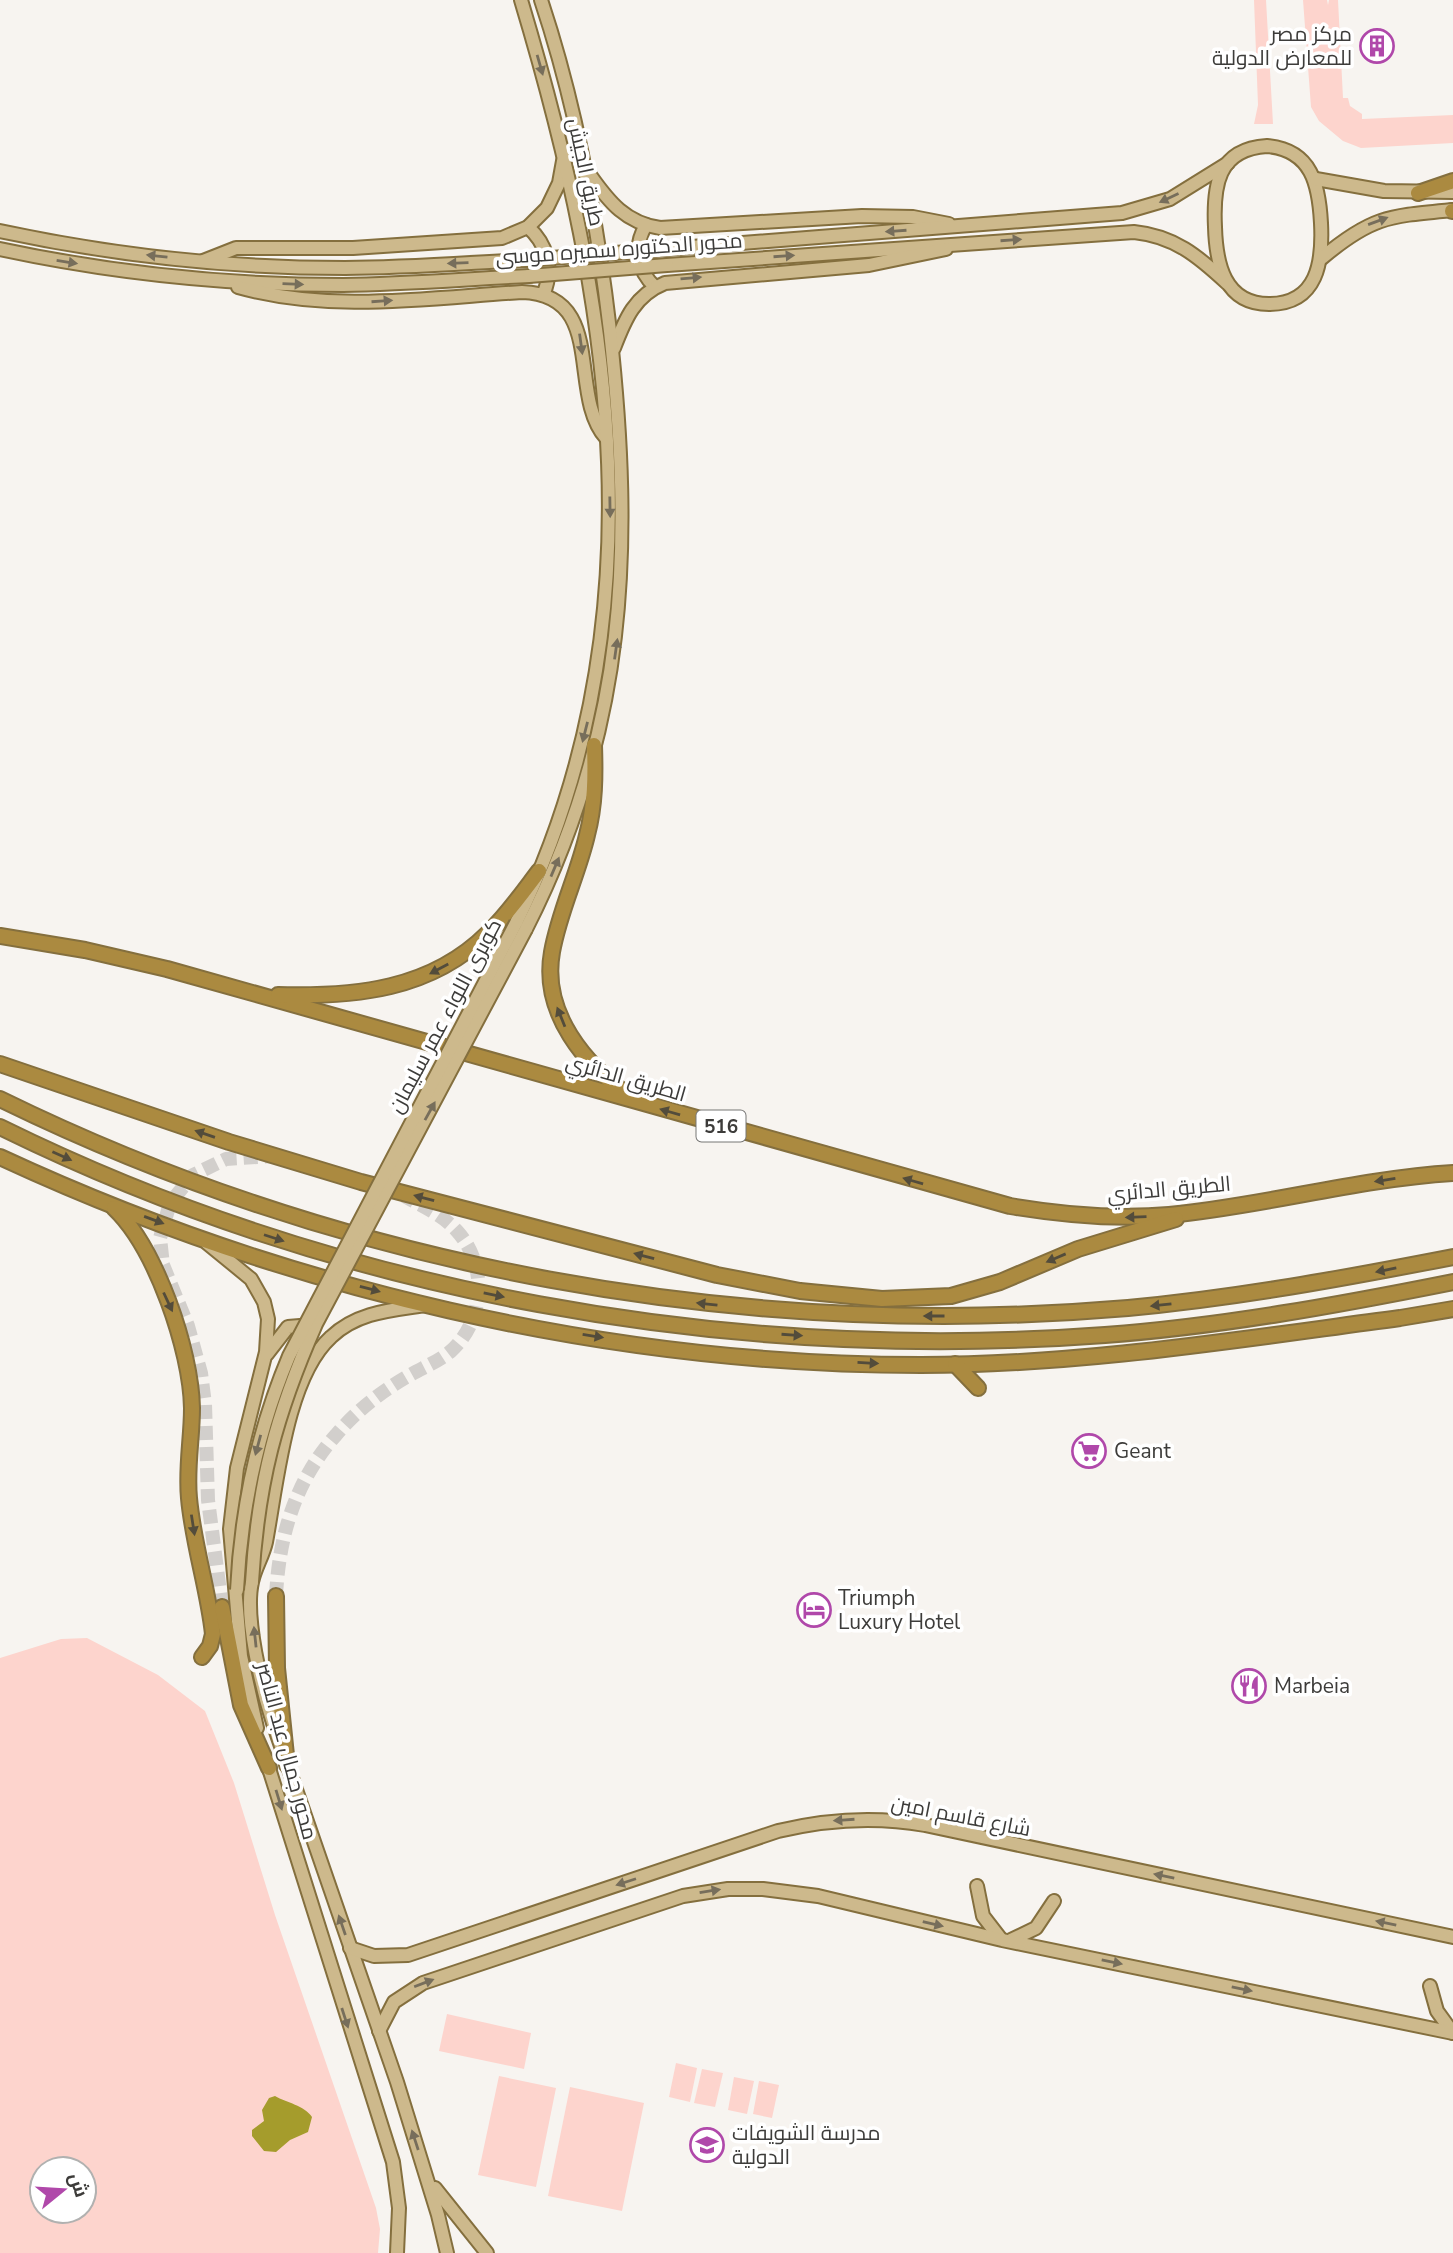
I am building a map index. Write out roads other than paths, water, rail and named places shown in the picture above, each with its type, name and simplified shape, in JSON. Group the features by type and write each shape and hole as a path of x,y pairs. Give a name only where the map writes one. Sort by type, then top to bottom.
{"highway":[{"path":"1418,193 1453,181"},
{"path":"594,745 592,813 552,948 552,985 561,1018 578,1048 610,1082 638,1103"},
{"path":"259,995 356,994 426,975 450,963 481,940 539,871"},
{"name":"الطريق الدائري","path":"0,936 113,956 259,995 1010,1206 1099,1217 1190,1213 1387,1180 1453,1173"},
{"name":"516","path":"0,1065 317,1169 718,1275 800,1291 882,1300 957,1304 995,1315"},
{"name":"516","path":"0,1099 99,1146 226,1194 343,1230 479,1264 608,1290 729,1306 850,1314 995,1315 1102,1310 1218,1298 1453,1257"},
{"path":"0,1127 177,1204 360,1264 520,1300 719,1329 906,1340 1066,1337 1252,1318 1453,1282"},
{"path":"0,1157 107,1203 200,1237 312,1273 430,1305 517,1323 652,1345 796,1360 955,1364 1136,1353 1453,1309"},
{"path":"107,1203 122,1217 139,1241 173,1313 186,1359 192,1406 189,1497 213,1630 210,1646 202,1657"},
{"name":"516","path":"916,1300 984,1287 1078,1249 1147,1230 1190,1213"},
{"path":"955,1364 978,1388"},
{"path":"276,1596 277,1668 287,1765"},
{"path":"222,1607 241,1705 269,1768"}],"main road":[{"name":"طريق الجيش","path":"520,0 564,154 589,286 606,439"},
{"name":"طريق الجيش","path":"541,0 586,169 612,352 619,434"},
{"path":"1274,147 1298,157 1316,179 1322,258 1315,278 1306,289 1282,302 1269,304 1248,300 1227,283 1216,257 1213,202 1216,181 1227,163 1247,150 1274,147"},
{"path":"203,261 236,248 353,248 502,238 528,227 552,200 559,183 564,154"},
{"name":"محور الدكتوره سميره موسى","path":"0,231 94,248 203,261 346,268 526,260 1134,211 1181,193 1227,163"},
{"path":"586,169 615,208 646,225 674,228 872,216 914,217 959,226"},
{"path":"1316,179 1366,189 1418,193 1453,192"},
{"path":"1322,258 1355,231 1380,219 1453,211"},
{"path":"646,225 638,244 638,258 646,277 655,287"},
{"path":"528,227 538,237 547,256 549,276 543,295"},
{"name":"محور الدكتوره سميره موسى","path":"0,249 102,267 218,280 345,285 529,276 1115,232 1144,233 1172,241 1189,250 1227,283"},
{"path":"612,352 628,313 655,287 681,279 869,265 922,257 961,243"},
{"path":"218,280 269,295 335,302 522,292 543,295 562,306 576,324 590,410 606,439"},
{"name":"كوبرى اللواء عمر سليمان","path":"252,1582 264,1469 291,1380 316,1324 572,824 590,771 609,690 620,608 624,521 619,434"},
{"name":"كوبرى اللواء عمر سليمان","path":"237,1590 248,1487 259,1441 280,1377 325,1283 521,926 574,771 599,666 610,561 606,439"},
{"name":"محور جمال عبد الناصر","path":"200,1237 245,1272 261,1294 269,1328 264,1359 240,1448 231,1509 230,1560 237,1590 243,1674 269,1768 393,2162 399,2208 397,2253"},
{"name":"محور جمال عبد الناصر","path":"430,1305 381,1312 355,1320 326,1341 311,1364 284,1445 266,1542 252,1582 254,1633 262,1684 427,2176 447,2253"},
{"path":"264,1359 282,1332 296,1326 307,1330 312,1336 311,1364"},
{"name":"شارع قاسم امين","path":"350,1948 374,1956 408,1955 778,1831 822,1822 866,1819 925,1825 1453,1937"},
{"path":"977,1886 983,1916 1005,1940"},
{"path":"379,2031 394,2002 417,1986 668,1901 713,1890 763,1889 818,1896 1005,1940 1453,2033"},
{"path":"1005,1940 1036,1928 1054,1901"},
{"path":"1430,1986 1437,2011 1453,2033"},
{"path":"427,2176 458,2220 487,2253"}],"tunnel":[{"path":"222,1607 208,1500 205,1404 201,1373 188,1326 163,1265 160,1238 170,1203 193,1175 226,1159 272,1156"},
{"path":"276,1596 285,1531 300,1490 322,1453 352,1417 400,1381 451,1351 471,1324 476,1308 478,1276 467,1245 445,1220 404,1196"}],"place":[{"name":"مركز مصر للمعارض الدولية","path":"1377,46"},
{"name":"Geant","path":"1089,1451"},
{"name":"Triumph Luxury Hotel","path":"814,1610"},
{"name":"Marbeia","path":"1249,1686"},
{"name":"مدرسة الشويفات الدولية","path":"707,2145"}]}
